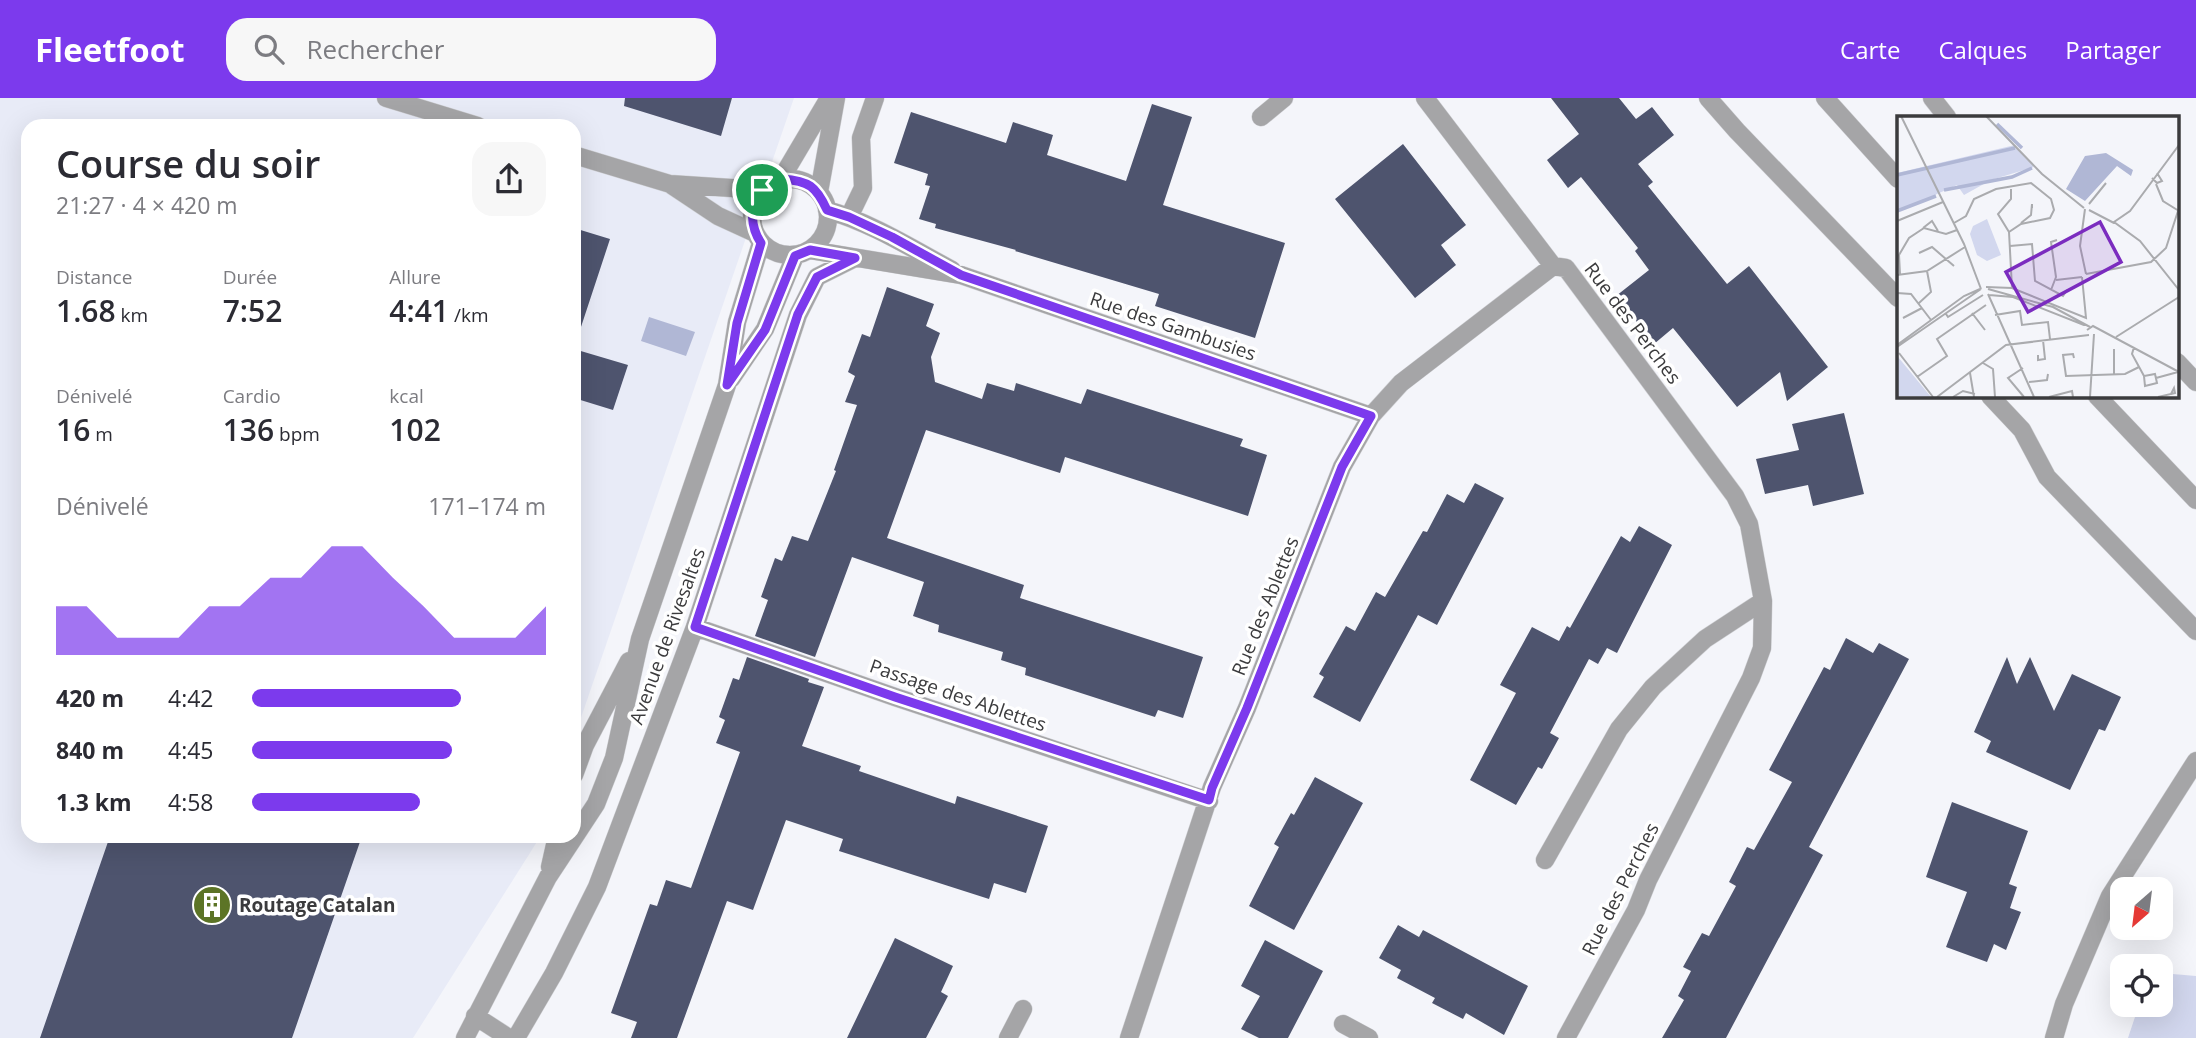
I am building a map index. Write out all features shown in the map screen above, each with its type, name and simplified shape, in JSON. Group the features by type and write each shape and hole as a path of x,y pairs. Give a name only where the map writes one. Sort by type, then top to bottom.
{"street":[{"path":"386,98 455,119"},
{"path":"758,238 752,206 762,190 782,179 829,98"},
{"path":"819,192 836,98"},
{"path":"849,217 863,188 861,138 874,98"},
{"path":"1261,117 1284,98"},
{"name":"Rue des Perches","path":"1425,98 1553,266 1566,268 1735,496 1749,524 1763,601 1762,648 1751,678 1648,880 1636,910 1566,1038"},
{"path":"1709,98 1737,131 1897,296"},
{"path":"1825,98 1897,177"},
{"path":"1931,98 1946,116"},
{"path":"581,157 670,184 762,190"},
{"path":"670,184 718,216 758,238 779,254 802,253 825,233 827,210 819,192 802,180 782,179"},
{"name":"Rue des Gambusies","path":"827,210 892,237 961,275 1371,416"},
{"name":"Avenue de Rivesaltes","path":"581,827 596,804 614,758 640,639 727,385 737,323 758,238"},
{"name":"Rue des Gambusies","path":"802,253 855,258 961,275"},
{"name":"Avenue de Rivesaltes","path":"727,385 765,330 802,253"},
{"name":"Avenue de Rivesaltes","path":"516,1038 554,972 597,887 695,627 798,314 817,277 855,258"},
{"name":"Rue des Ablettes","path":"1129,1038 1212,788 1247,708 1342,467 1371,416 1401,383 1553,266"},
{"path":"2178,363 2196,382"},
{"path":"1991,397 2022,430 2047,477 2196,631"},
{"path":"2098,397 2196,500"},
{"path":"1545,860 1619,729 1653,687 1704,639 1763,601"},
{"name":"Passage des Ablettes","path":"695,627 895,697 1209,800"},
{"name":"Avenue de Rivesaltes","path":"581,757 640,639"},
{"path":"2054,1038 2064,1004 2110,896 2196,761"},
{"name":"Avenue de Rivesaltes","path":"548,877 555,843"},
{"name":"Avenue de Rivesaltes","path":"465,1038 548,877 570,843"},
{"path":"1008,1038 1023,1009"},
{"path":"475,1016 509,1038"},
{"name":"Avenue de Rivesaltes","path":"454,1038 475,1016"},
{"path":"1343,1024 1369,1038"}],"shaded area":[{"path":"0,98 794,98 581,718 581,119 21,119 21,843 536,843 413,1038 0,1038"},
{"path":"649,317 695,332 686,356 641,341"},
{"path":"2173,974 2196,976 2196,1038 2128,1038 2135,1017 2173,1017"}],"building":[{"path":"625,98 732,98 721,136 624,106"},
{"path":"1551,98 1619,98 1636,119 1652,107 1674,135 1638,164 1653,182 1648,186 1727,284 1749,266 1828,367 1787,401 1780,372 1737,407 1673,328 1654,344 1616,296 1649,270 1635,251 1638,248 1581,177 1568,188 1547,160 1579,134"},
{"path":"1152,104 1192,117 1163,205 1285,243 1255,338 1155,306 1159,294 935,228 936,224 919,219 930,186 925,185 928,174 894,163 911,112 1006,143 1013,122 1053,135 1047,155 1126,181"},
{"path":"1403,144 1466,225 1441,245 1456,265 1415,298 1335,199"},
{"path":"581,230 610,239 581,327"},
{"path":"887,287 934,304 926,326 940,333 931,357 935,382 982,399 987,383 1014,391 1016,383 1081,404 1087,389 1243,439 1240,446 1267,455 1248,516 1065,457 1060,473 926,430 887,538 1024,585 1020,598 1203,657 1183,718 1158,710 1155,717 1025,675 1026,668 1001,660 1003,652 938,632 939,625 913,616 924,582 852,557 815,657 755,636 768,600 761,597 775,558 782,561 792,536 808,541 836,471 834,470 857,405 845,402 855,376 848,372 862,334 870,337"},
{"path":"581,351 628,365 613,410 581,400"},
{"path":"1844,413 1864,494 1813,506 1808,485 1765,494 1756,459 1799,450 1792,424"},
{"path":"1475,483 1504,498 1437,625 1418,615 1360,722 1313,697 1324,677 1319,674 1346,626 1355,631 1376,592 1385,597 1423,531 1427,532 1447,494 1464,503"},
{"path":"1639,526 1672,545 1617,653 1607,648 1598,664 1589,659 1550,733 1559,738 1542,769 1538,767 1516,805 1470,780 1516,693 1500,685 1532,627 1559,641 1567,626 1570,628 1621,536 1630,542"},
{"path":"1846,638 1873,653 1879,643 1909,659 1809,847 1823,855 1726,1038 1662,1038 1684,1000 1678,996 1691,971 1683,967 1702,933 1709,936 1736,886 1729,882 1747,847 1754,850 1792,782 1769,770 1824,667 1830,670"},
{"path":"747,657 824,687 802,746 861,766 859,771 955,804 957,796 1048,826 1026,893 994,883 989,899 839,851 843,839 786,820 753,910 727,901 677,1038 631,1038 637,1022 611,1013 650,904 657,906 666,880 691,888 740,752 716,743 725,720 719,717 733,678 739,680"},
{"path":"2007,657 2017,684 2030,657 2054,711 2072,674 2121,697 2105,731 2099,729 2070,790 1986,752 1991,741 1974,732"},
{"path":"1315,777 1363,803 1294,930 1249,906 1279,847 1274,844"},
{"path":"1952,802 2028,831 2009,884 2017,887 2010,908 2021,912 2006,950 1994,944 1987,962 1946,947 1967,892 1926,877"},
{"name":"Routage Catalan","path":"108,843 360,843 292,1038 40,1038"},
{"path":"1398,925 1419,937 1423,930 1528,986 1504,1035 1466,1013 1463,1019 1432,1003 1435,998 1397,978 1401,970 1379,958"},
{"path":"895,938 953,966 941,992 948,996 926,1038 847,1038"},
{"path":"1265,940 1323,971 1288,1038 1259,1038 1241,1029 1260,996 1241,986"}],"place":[{"name":"Routage Catalan","path":"212,905"}],"route":[{"path":"782,179 802,180 819,192 827,210 892,237 961,275 1371,416 1342,467 1209,800 895,697 695,627 798,314 817,277 855,258 810,250 795,256 765,330 727,385 737,323 761,243 755,233 752,206 762,190 782,179"}]}
